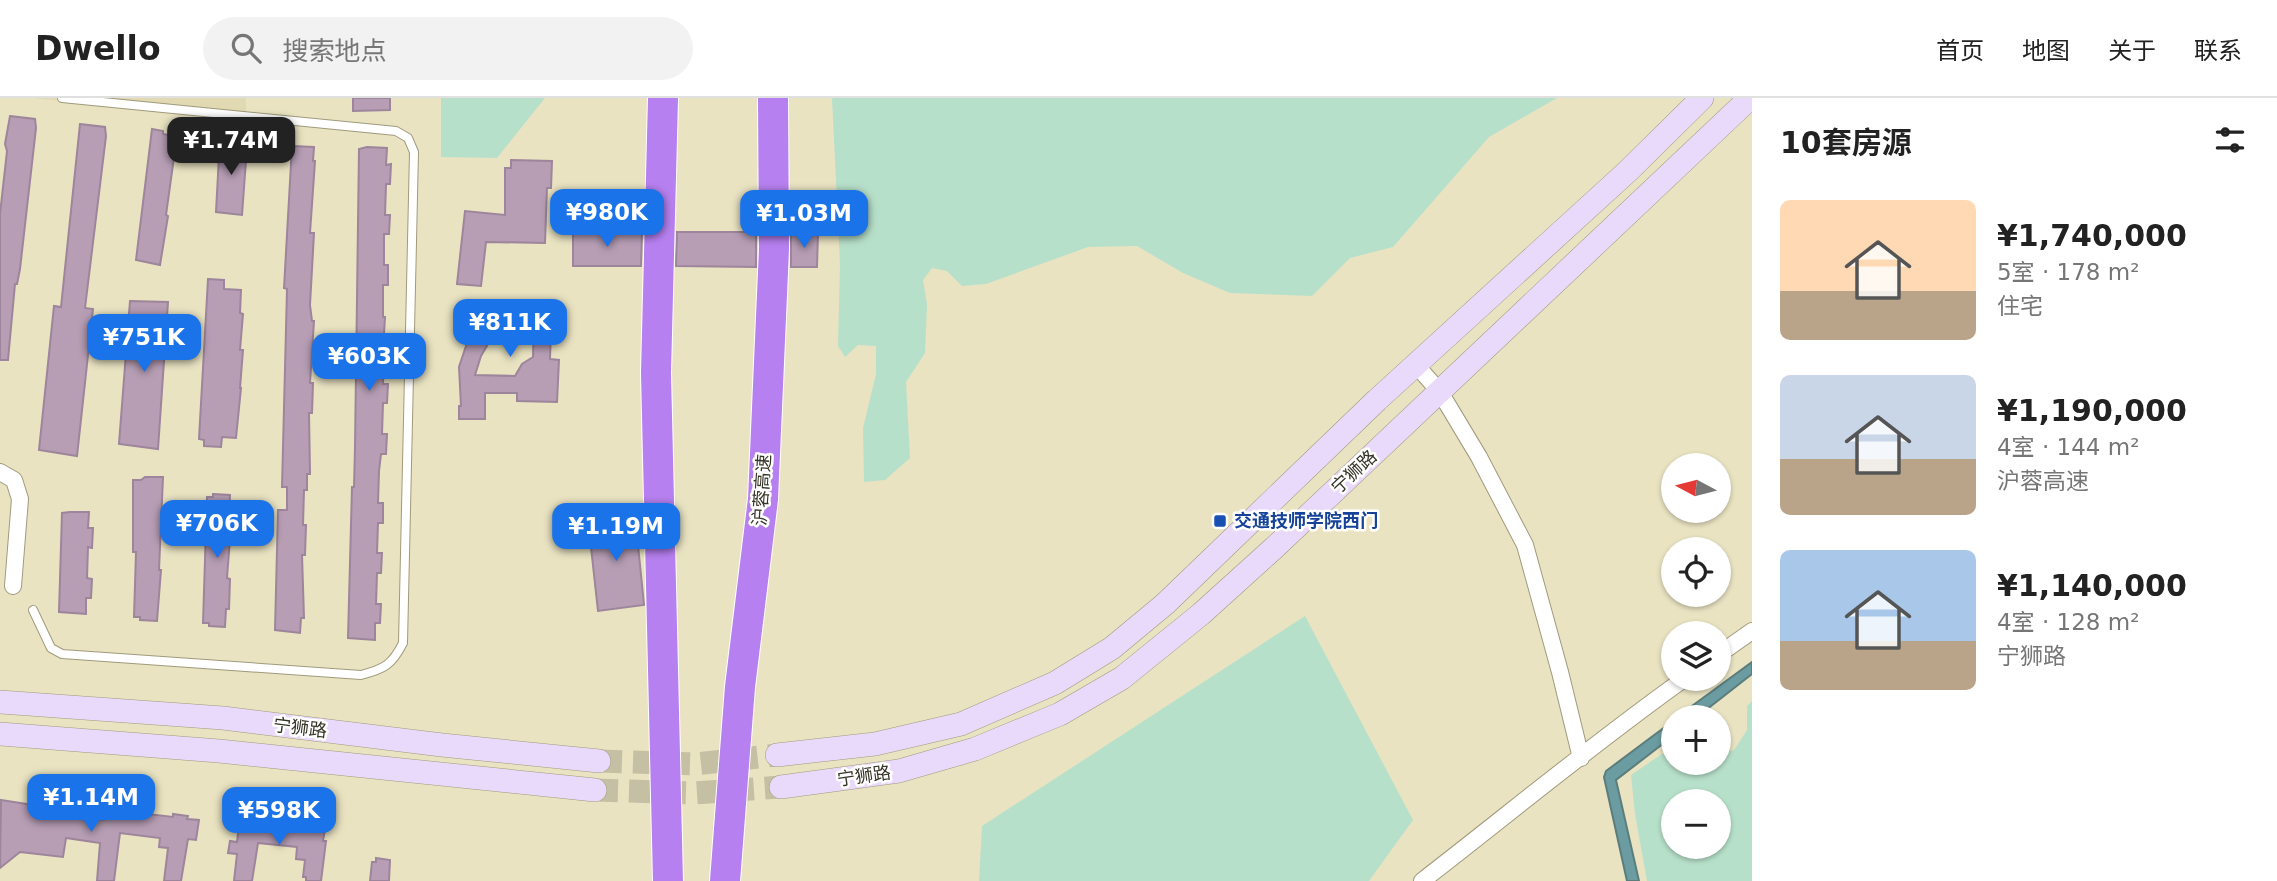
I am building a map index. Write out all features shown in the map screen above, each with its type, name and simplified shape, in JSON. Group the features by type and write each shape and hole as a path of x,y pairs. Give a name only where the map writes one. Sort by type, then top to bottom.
{"highway":[{"path":"663,98 656,373 668,881"},
{"name":"沪蓉高速","path":"725,881 740,687 764,499 774,249 773,98"}],"main road":[{"name":"宁狮路","path":"777,755 875,744 961,724 1055,683 1112,648 1165,604 1416,365 1628,171 1702,98"},
{"name":"宁狮路","path":"781,788 899,771 975,750 1060,714 1111,684 1201,614 1750,98"},
{"name":"宁狮路","path":"0,702 223,718 599,761"},
{"name":"宁狮路","path":"0,734 219,751 595,790"}],"street":[{"path":"1416,365 1440,391 1479,457 1525,545 1581,758"},
{"path":"0,472 14,480 20,499 12,586"},
{"path":"1731,646 1752,631"},
{"path":"1423,881 1581,758 1608,733 1667,691"}],"lane":[{"path":"33,610 51,648 62,654 361,675 379,670 395,659 402,642 414,152 408,138 396,131 62,98"}],"shaded area":[{"path":"32,98 246,98 246,119"}],"green space":[{"path":"441,98 545,98 497,158 441,157"},
{"path":"832,98 1557,98 1489,137 1393,247 1350,258 1312,296 1230,293 1183,273 1137,246 1088,247 986,284 962,286 947,271 932,268 923,280 927,304 925,353 906,382 910,458 885,480 864,482 863,428 876,374 876,346 858,345 845,357 838,346 840,265"},
{"path":"1305,616 1413,820 1369,881 979,881 982,826"},
{"path":"1752,701 1752,881 1647,881 1631,775 1661,755 1661,775 1731,775 1731,751 1747,730 1747,706"}],"water":[{"path":"1752,662 1752,674 1731,690 1731,677"},
{"path":"1712,691 1730,691 1712,705 1693,705"},
{"path":"1661,730 1661,745 1616,780 1639,881 1627,881 1604,777 1606,771"}],"building":[{"path":"353,98 390,98 390,110 353,111"},
{"path":"10,116 35,119 36,128 20,269 15,284 8,360 0,360 0,214 7,151 5,144"},
{"path":"80,124 105,127 106,136 85,308 93,309 77,456 39,450 54,306 61,307"},
{"path":"152,129 174,136 175,150 160,265 136,260"},
{"path":"220,137 234,137 233,144 245,144 242,215 216,212"},
{"path":"292,146 314,147 315,161 310,233 314,233 310,305 314,321 310,383 313,383 312,413 309,413 310,474 307,474 307,490 304,490 304,618 301,618 300,633 275,630 278,510 287,510 287,487 282,487 287,289 284,288"},
{"path":"387,148 386,165 391,164 390,184 386,184 385,215 390,215 389,234 384,234 384,265 388,265 388,285 383,285 384,334 389,334 389,353 384,353 383,384 388,384 387,403 383,403 382,434 387,434 386,454 381,454 379,471 378,503 383,503 383,523 378,523 377,553 382,553 381,573 377,573 376,604 381,604 380,623 375,623 375,640 348,638 355,447 359,149"},
{"path":"511,160 552,161 551,188 547,188 545,243 486,242 481,286 457,284 465,211 505,215 505,168 511,168"},
{"path":"573,232 642,232 641,266 573,266"},
{"path":"677,232 756,232 756,267 676,266"},
{"path":"791,233 818,233 817,267 791,267"},
{"path":"208,279 224,280 224,289 241,290 240,313 243,314 241,388 236,438 222,437 221,447 204,446 204,440 199,439"},
{"path":"130,301 168,302 158,449 119,444"},
{"path":"527,301 552,303 550,359 559,360 557,402 517,401 517,393 485,393 485,419 459,419 459,367 467,343 482,322 514,304","holes":["534,317 533,357 522,364 515,376 475,375 481,356 491,339 506,326"]},
{"path":"163,477 157,621 134,617 136,552 133,552 133,480"},
{"path":"213,494 230,495 229,512 232,512 227,578 230,579 229,609 226,609 225,627 203,623 207,497 213,497"},
{"path":"89,512 88,528 93,528 92,548 88,547 87,578 92,579 91,598 86,598 86,614 59,612 62,513"},
{"path":"635,515 644,605 598,611 588,520"},
{"path":"1,800 46,807 46,803 81,808 80,817 104,820 105,809 173,817 173,814 188,816 187,819 199,820 196,840 188,839 181,881 164,881 168,848 159,847 160,838 120,833 114,881 97,881 100,843 66,838 63,857 20,852 0,868"},
{"path":"242,821 325,829 321,881 306,881 306,877 303,877 305,860 296,859 297,847 258,843 252,881 234,881 237,854 228,853 230,841 237,842"},
{"path":"376,858 390,860 389,881 370,881 372,862 376,862"}],"tunnel":[{"path":"599,761 695,764 777,755"},
{"path":"595,790 693,793 781,787"}],"place":[{"name":"交通技师学院西门","path":"1220,521"}]}
